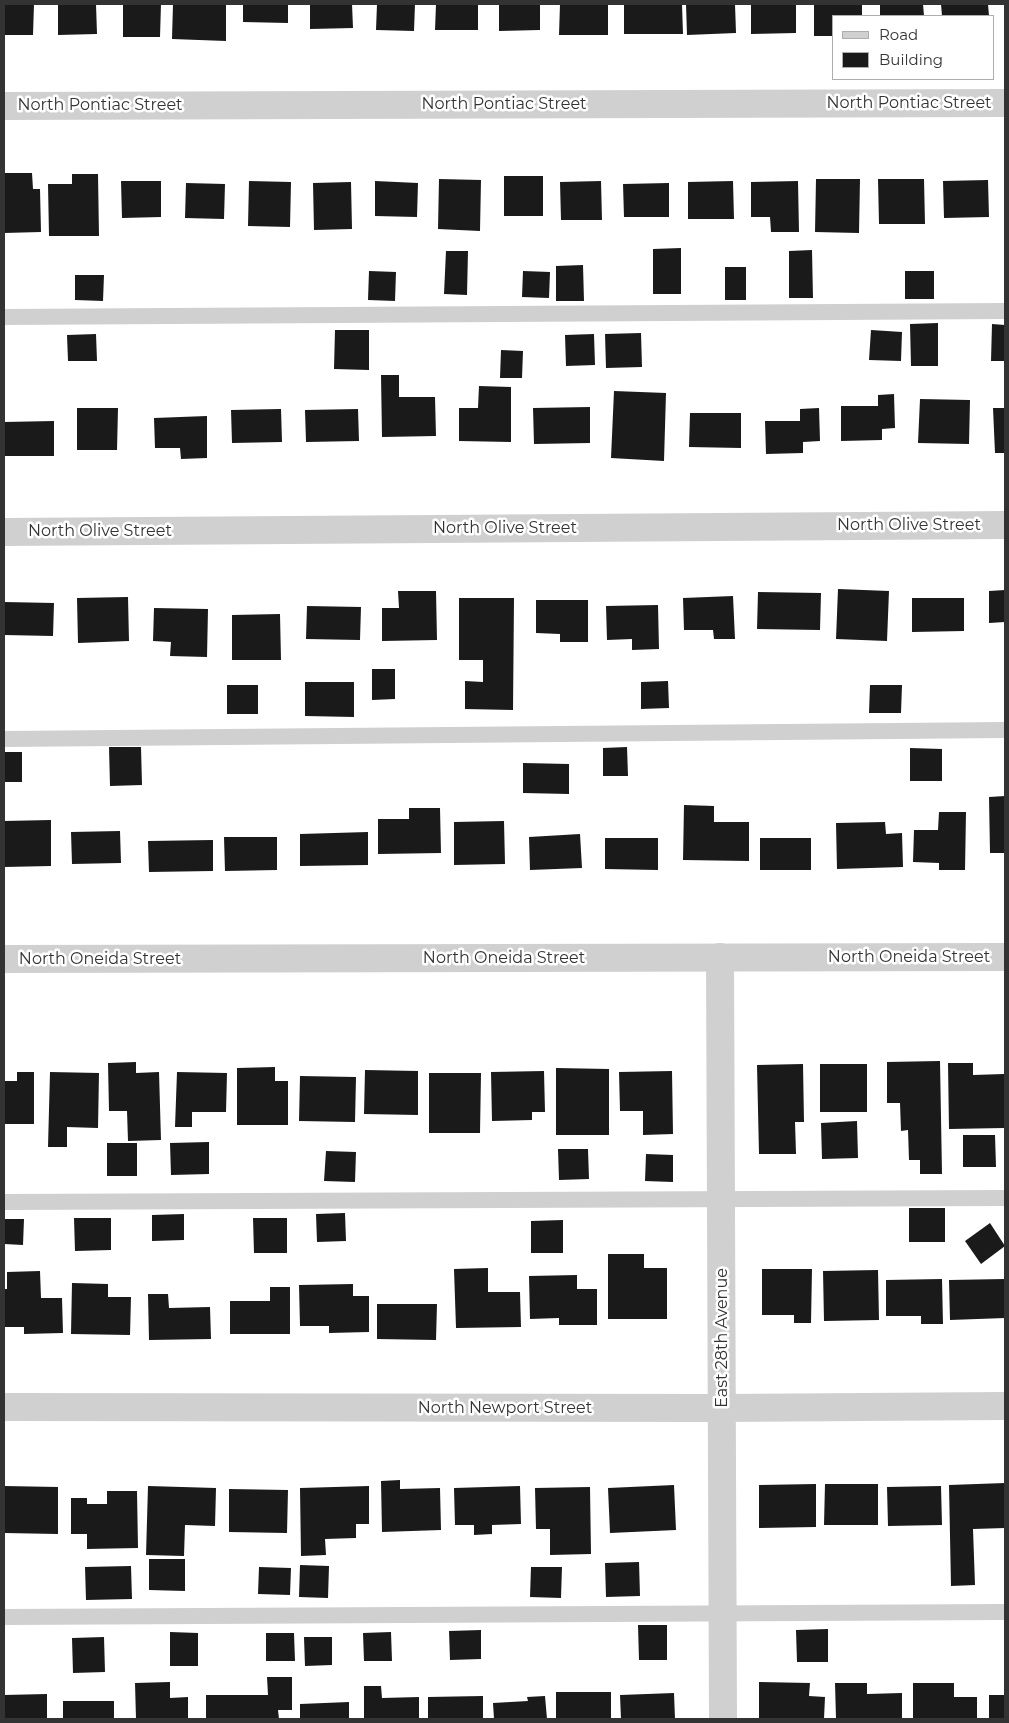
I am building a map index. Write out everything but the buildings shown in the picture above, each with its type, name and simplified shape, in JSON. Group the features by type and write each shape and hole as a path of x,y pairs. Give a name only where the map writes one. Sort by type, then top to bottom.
{"street":[{"name":"North Pontiac Street","path":"4,106 1005,103"},
{"name":"North Olive Street","path":"4,532 1005,525"},
{"name":"East 28th Avenue","path":"720,957 723,1719"},
{"name":"North Oneida Street","path":"4,959 1005,957"},
{"name":"North Newport Street","path":"4,1407 722,1408 1005,1406"}],"lane":[{"path":"4,317 1005,311"},
{"path":"4,738 1005,730"},
{"path":"4,1202 1005,1198"},
{"path":"4,1617 1005,1612"}]}
